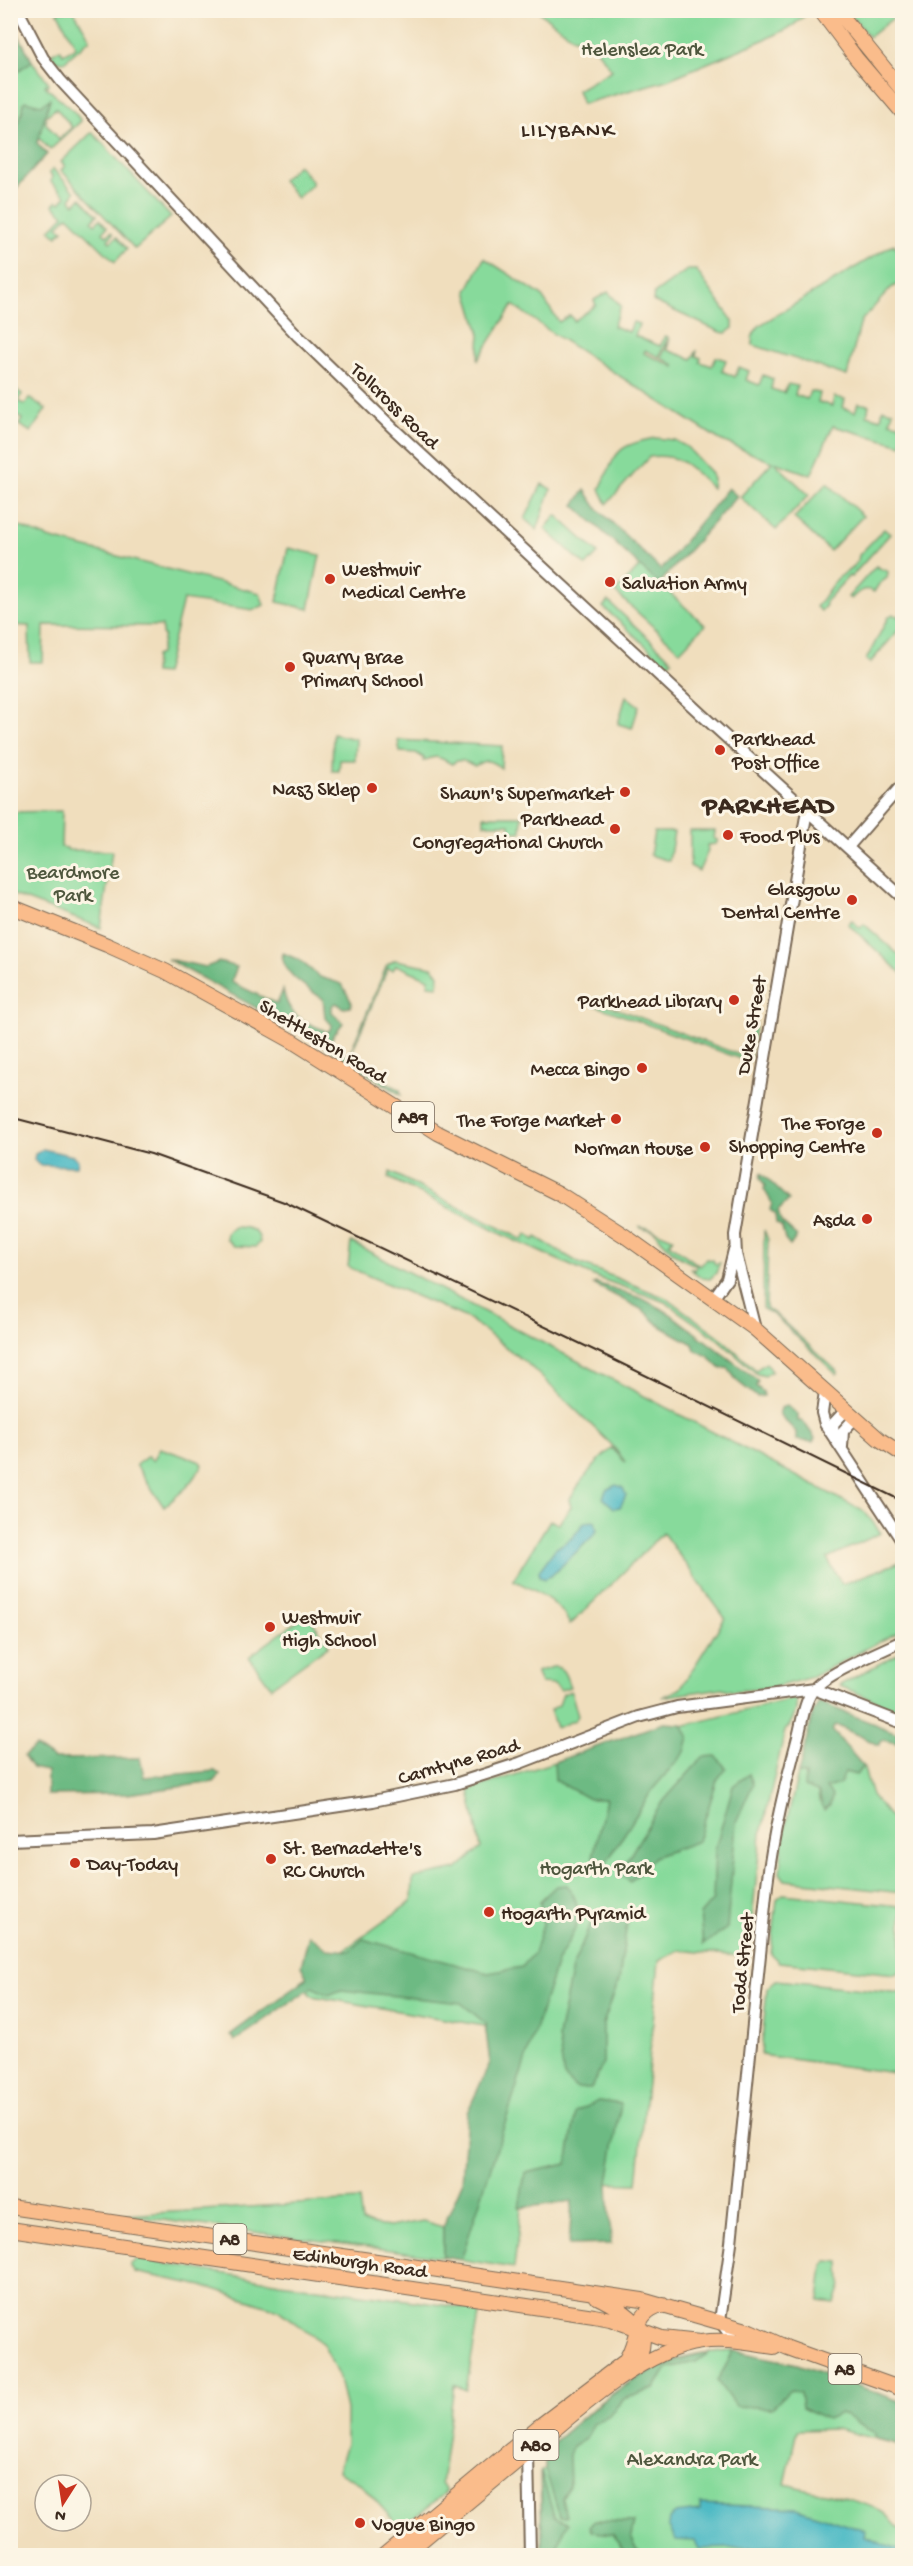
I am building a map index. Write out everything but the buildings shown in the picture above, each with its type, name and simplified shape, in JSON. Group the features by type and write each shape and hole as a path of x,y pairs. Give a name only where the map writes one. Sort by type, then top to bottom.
{"main road":[{"path":"820,10 856,58 903,112"},
{"path":"837,10 903,90"},
{"name":"Shettleston Road","path":"10,906 165,971 229,1005 438,1133 558,1193 632,1241 755,1329"},
{"name":"A89","path":"755,1329 879,1439 903,1454"},
{"name":"Edinburgh Road","path":"10,2207 583,2290 663,2305"},
{"name":"Edinburgh Road","path":"10,2229 594,2316 638,2328 670,2340 700,2342"},
{"path":"583,2290 617,2307 638,2328 646,2312 663,2305"},
{"name":"A8","path":"663,2305 750,2331 788,2348 903,2389"},
{"path":"700,2342 720,2321"},
{"name":"A80","path":"630,2370 641,2354 638,2328"},
{"name":"A80","path":"403,2556 524,2447 624,2362 638,2328"},
{"name":"A8","path":"700,2342 735,2342 788,2348"},
{"name":"A80","path":"383,2556 445,2506 630,2370 663,2354 700,2342"}],"street":[{"name":"Tollcross Road","path":"18,10 43,58 61,81 298,336 413,448 903,897"},
{"path":"848,846 903,785"},
{"name":"Duke Street","path":"713,1299 727,1279 735,1247 747,1158 807,810"},
{"name":"Duke Street","path":"735,1247 755,1329"},
{"path":"825,1392 823,1417 903,1541"},
{"path":"834,1436 833,1424 851,1414"},
{"path":"842,1448 843,1431 851,1414"},
{"path":"814,1689 835,1675 903,1641"},
{"name":"Carntyne Road","path":"10,1840 153,1834 373,1801 455,1784 520,1763 639,1717 668,1709 814,1689 903,1723"},
{"name":"Todd Street","path":"720,2321 729,2255 771,1851 805,1711 814,1689"},
{"path":"720,2321 735,2342"},
{"path":"524,2447 530,2556"}],"green space":[{"name":"Helenslea Park","path":"542,10 808,10 809,12 791,27 775,35 667,80 582,104 577,90 612,70 587,37 574,38 540,13"},
{"path":"57,11 74,11 90,39 64,62 56,61 51,54 60,49 63,54 76,47"},
{"path":"848,11 902,11 869,37"},
{"path":"10,20 32,61 49,83 45,86 69,106 81,121 50,150 38,137 37,144 47,154 11,194","holes":["56,108 72,127 59,139 45,122 47,120 45,117"]},
{"path":"11,20 32,61 12,75 10,70"},
{"path":"50,99 37,143 47,154 11,194 11,141 23,110 23,103 25,101 41,105"},
{"path":"92,132 171,217 135,249 61,170 65,166 61,162"},
{"path":"298,165 312,181 312,185 297,198 282,180"},
{"path":"53,169 75,192 70,199 75,204 81,198 97,215 92,221 95,224 100,219 107,227 103,232 107,236 111,232 113,234 108,240 110,242 117,237 127,249 115,262 68,216 58,226 63,230 57,236 50,230 64,215 53,205 57,201 60,203 66,196 51,182 52,176 49,173"},
{"path":"894,244 902,258 902,282 891,288 861,321 847,376 753,345 753,337 760,325"},
{"path":"484,258 541,295 559,322 570,315 574,321 596,305 594,300 608,292 621,306 613,326 629,332 633,322 639,324 635,336 660,346 665,336 668,337 659,357 645,350 644,353 675,367 661,358 670,338 667,350 692,359 697,350 696,356 701,358 700,362 712,366 716,357 726,360 722,371 735,377 739,367 749,371 746,380 759,385 763,375 773,379 771,389 784,393 788,384 797,386 795,395 807,399 810,391 820,393 818,402 832,406 834,397 845,399 843,408 855,412 858,403 869,405 867,415 881,419 883,409 893,411 890,422 902,425 902,445 833,426 811,475 774,462 809,495 776,530 740,497 772,462 720,440 555,335 513,305 478,360 480,334 467,291"},
{"path":"687,270 696,270 733,321 733,328 726,333 653,301 654,294"},
{"path":"15,389 22,394 18,401 25,405 29,398 46,409 31,432 19,425 22,419 11,412 11,397"},
{"path":"655,438 674,440 687,447 710,472 713,479 712,488 684,463 669,457 649,457 607,504 600,489 618,453 631,444"},
{"path":"827,483 863,516 830,551 794,518"},
{"path":"542,484 551,489 537,530 525,519"},
{"path":"728,488 737,496 659,584 574,505 585,490 597,508 661,570"},
{"path":"556,515 598,553 586,566 545,529"},
{"path":"11,523 48,538 260,593 264,605 254,610 183,600 165,674 154,673 155,656 160,654 164,635 162,626 44,625 43,662 30,662 29,626 11,625"},
{"path":"884,529 890,534 825,602 826,605 821,611 816,607 834,582 854,566 859,555"},
{"path":"288,548 320,555 309,609 277,602"},
{"path":"640,566 705,625 680,651 615,592"},
{"path":"876,566 888,572 887,578 874,592 864,590 851,599 848,597"},
{"path":"608,601 672,660 667,665 603,607"},
{"path":"902,613 902,626 870,663 866,660 888,618 893,614 899,617"},
{"path":"626,696 639,706 632,728 618,724"},
{"path":"333,734 356,739 355,760 340,760 339,771 332,771"},
{"path":"398,740 502,746 501,768 488,761 475,766 460,761 452,764 435,757 424,761 424,758 416,753 400,752"},
{"name":"Beardmore Park","path":"62,811 61,847 68,850 112,851 101,928 11,894 11,812"},
{"path":"484,816 522,816 521,832 510,832 510,824 484,824"},
{"path":"690,831 715,831 714,839 718,840 716,844 707,845 708,851 699,871 690,866"},
{"path":"654,832 674,832 669,861 650,855"},
{"path":"852,920 860,928 864,924 899,955 902,953 902,974 848,924"},
{"path":"283,953 299,960 320,977 342,984 352,1003 350,1007 344,1008 336,1003 332,1006 332,1012 343,1023 332,1037 332,1044 344,1054 376,1067 374,1073 386,1078 385,1081 400,1090 401,1095 315,1040 167,959 206,967 219,962 237,967 231,982 277,1004 283,990 289,1008 299,1018 328,1032 332,1025 325,1017 323,999 290,973 285,967"},
{"path":"395,960 432,967 439,974 438,986 428,985 429,979 396,965 393,970 388,968 350,1056 387,965"},
{"path":"595,998 599,999 599,1002 745,1057 753,1020 756,1022 749,1062 594,1005 592,1001"},
{"path":"390,1172 523,1240 526,1234 534,1240 536,1237 579,1263 666,1298 719,1336 756,1370 766,1363 772,1371 765,1376 757,1374 719,1340 665,1302 596,1277 507,1237 389,1178"},
{"path":"761,1173 789,1200 778,1211 781,1222 797,1236 790,1246 785,1240 782,1227 776,1223 775,1214 770,1210 772,1203 764,1189 765,1186 760,1178"},
{"path":"234,1227 254,1231 260,1242 256,1247 234,1246 226,1239 227,1233"},
{"path":"646,1227 673,1238 669,1243 700,1266 707,1259 713,1260 715,1264 720,1263 716,1273 710,1279 702,1278 689,1268 695,1270 696,1265 668,1247 654,1231"},
{"path":"764,1230 768,1240 766,1308 775,1314 838,1372 836,1374 774,1315 763,1309"},
{"path":"351,1242 865,1512 881,1533 827,1558 842,1584 900,1562 902,1566 902,1630 812,1677 772,1688 733,1691 722,1688 662,1697 680,1689 725,1618 663,1533 570,1625 560,1609 553,1603 513,1580 550,1520 558,1524 571,1507 569,1500 599,1460 612,1448 626,1463 612,1445 529,1365 469,1319 348,1267"},
{"path":"596,1283 643,1299 669,1313 756,1379 758,1381 756,1386 764,1396 757,1397 737,1381 728,1368 721,1369 708,1356 695,1350 693,1344 660,1326 643,1310 593,1284"},
{"path":"787,1405 798,1415 798,1421 803,1421 815,1438 813,1442 796,1440 796,1432 779,1414 781,1408"},
{"path":"160,1448 201,1462 203,1465 187,1487 164,1507 136,1465 148,1456 153,1461"},
{"path":"307,1614 329,1645 271,1687 249,1657"},
{"path":"901,1652 902,1712 840,1686 840,1685"},
{"path":"553,1667 563,1671 570,1687 561,1690 554,1684 541,1683 536,1672"},
{"path":"571,1691 578,1716 575,1720 556,1728 550,1710 559,1705 563,1694"},
{"name":"Hogarth Park","path":"792,1699 796,1700 795,1713 785,1731 761,1834 748,1957 679,1950 659,1961 637,2184 524,2182 514,2268 451,2258 495,2061 484,2026 312,1996 301,1981 412,1901 413,1878 457,1869 481,1848 469,1790 612,1743"},
{"path":"819,1702 902,1735 902,1744 882,1740 879,1745 836,1725 832,1730 863,1766 856,1775 845,1772 840,1784 826,1788 832,1796 830,1805 824,1810 818,1792 804,1787 805,1775 798,1774 813,1713"},
{"path":"663,1723 682,1724 689,1738 685,1752 652,1790 605,1865 593,1857 606,1799 589,1799 555,1780 554,1762"},
{"path":"35,1747 54,1759 140,1758 144,1777 215,1771 220,1775 214,1782 127,1794 47,1795 47,1771 32,1768 24,1756"},
{"path":"716,1756 726,1768 717,1780 698,1841 654,1857 630,1882 619,1874 660,1805 703,1757"},
{"path":"863,1766 872,1795 902,1832 902,1893 785,1880 780,1873 783,1836 798,1774 805,1775 818,1792 819,1801 826,1788 845,1772 856,1775"},
{"path":"749,1774 753,1784 736,1822 727,1928 703,1945 700,1915 713,1900 715,1849 733,1786"},
{"path":"567,1885 577,1906 577,1924 557,1962 461,2260 443,2257 443,2227 462,2183 467,2113 490,2063 485,2023 461,2003 341,1990 329,1995 312,1987 235,2041 230,2035 307,1978 301,1966 309,1935 327,1949 349,1951 363,1939 488,1973 522,1967 534,1953 543,1924 540,1901 556,1886"},
{"path":"783,1894 900,1906 902,1909 902,1970 896,1974 779,1962 771,1954 777,1899"},
{"path":"614,1910 628,1916 619,1980 603,2024 603,2063 591,2089 576,2088 564,2077 558,2037 572,1968 595,1913"},
{"path":"776,1980 902,1993 902,2074 761,2055 767,1988"},
{"path":"598,2101 621,2104 608,2183 611,2244 569,2245 572,2201 519,2208 525,2173 567,2164 576,2112"},
{"path":"359,2200 362,2223 389,2227 423,2221 443,2227 443,2257 125,2215"},
{"path":"137,2259 280,2283 480,2310 466,2390 454,2385 441,2483 446,2492 401,2529 361,2484 338,2471 346,2444 346,2410 339,2378 323,2344 278,2310 208,2287 135,2272 130,2265"},
{"path":"827,2261 840,2262 841,2285 835,2303 819,2301 823,2266"},
{"name":"Alexandra Park","path":"734,2351 797,2364 902,2402 901,2445 836,2429 797,2430 785,2484 848,2499 882,2512 902,2530 902,2555 542,2555 540,2472 545,2469 546,2449 610,2396 645,2373 689,2355"},
{"path":"734,2351 797,2364 902,2402 901,2445 877,2439 873,2431 840,2413 827,2419 802,2407 800,2393 790,2390 772,2408 735,2406 717,2381"},
{"path":"710,2352 696,2362 667,2368 654,2389 624,2399 608,2416 594,2423 585,2439 572,2447 569,2455 570,2486 562,2498 566,2517 560,2517 545,2469 546,2449 621,2388 663,2366"},
{"path":"541,2471 554,2516 568,2523 555,2548 554,2555 542,2555"},
{"path":"595,2521 634,2522 631,2537 640,2555 627,2555 613,2534 592,2532 589,2526"}],"water":[{"path":"43,1149 73,1156 78,1160 77,1166 39,1165 34,1160 35,1154"},
{"path":"616,1485 623,1488 626,1495 620,1507 614,1508 603,1498 606,1490"},
{"path":"595,1521 597,1530 594,1535 551,1576 544,1579 539,1576 539,1571 555,1549 572,1538 585,1522"},
{"path":"700,2504 796,2508 865,2531 864,2536 902,2549 902,2555 840,2555 837,2549 830,2549 830,2554 790,2546 699,2549 695,2541 676,2540 668,2526 669,2519 674,2514 700,2511"}],"railway":[{"path":"10,1117 151,1154 284,1202 902,1501"}],"place":[{"name":"Westmuir Medical Centre","path":"330,579"},
{"name":"Salvation Army","path":"610,582"},
{"name":"Quarry Brae Primary School","path":"290,667"},
{"name":"Parkhead Post Office","path":"720,750"},
{"name":"Nasz Sklep","path":"372,788"},
{"name":"Shaun's Supermarket","path":"625,792"},
{"name":"Parkhead Congregational Church","path":"615,829"},
{"name":"Food Plus","path":"728,835"},
{"name":"Glasgow Dental Centre","path":"852,900"},
{"name":"Parkhead Library","path":"734,1000"},
{"name":"Mecca Bingo","path":"642,1068"},
{"name":"The Forge Market","path":"616,1119"},
{"name":"The Forge Shopping Centre","path":"877,1133"},
{"name":"Norman House","path":"705,1147"},
{"name":"Asda","path":"867,1219"},
{"name":"Westmuir High School","path":"270,1627"},
{"name":"St. Bernadette's RC Church","path":"271,1859"},
{"name":"Day-Today","path":"75,1863"},
{"name":"Hogarth Pyramid","path":"489,1912"},
{"name":"Vogue Bingo","path":"360,2523"}],"district":[{"name":"LILYBANK","path":"568,128"},
{"name":"PARKHEAD","path":"769,804"}]}
